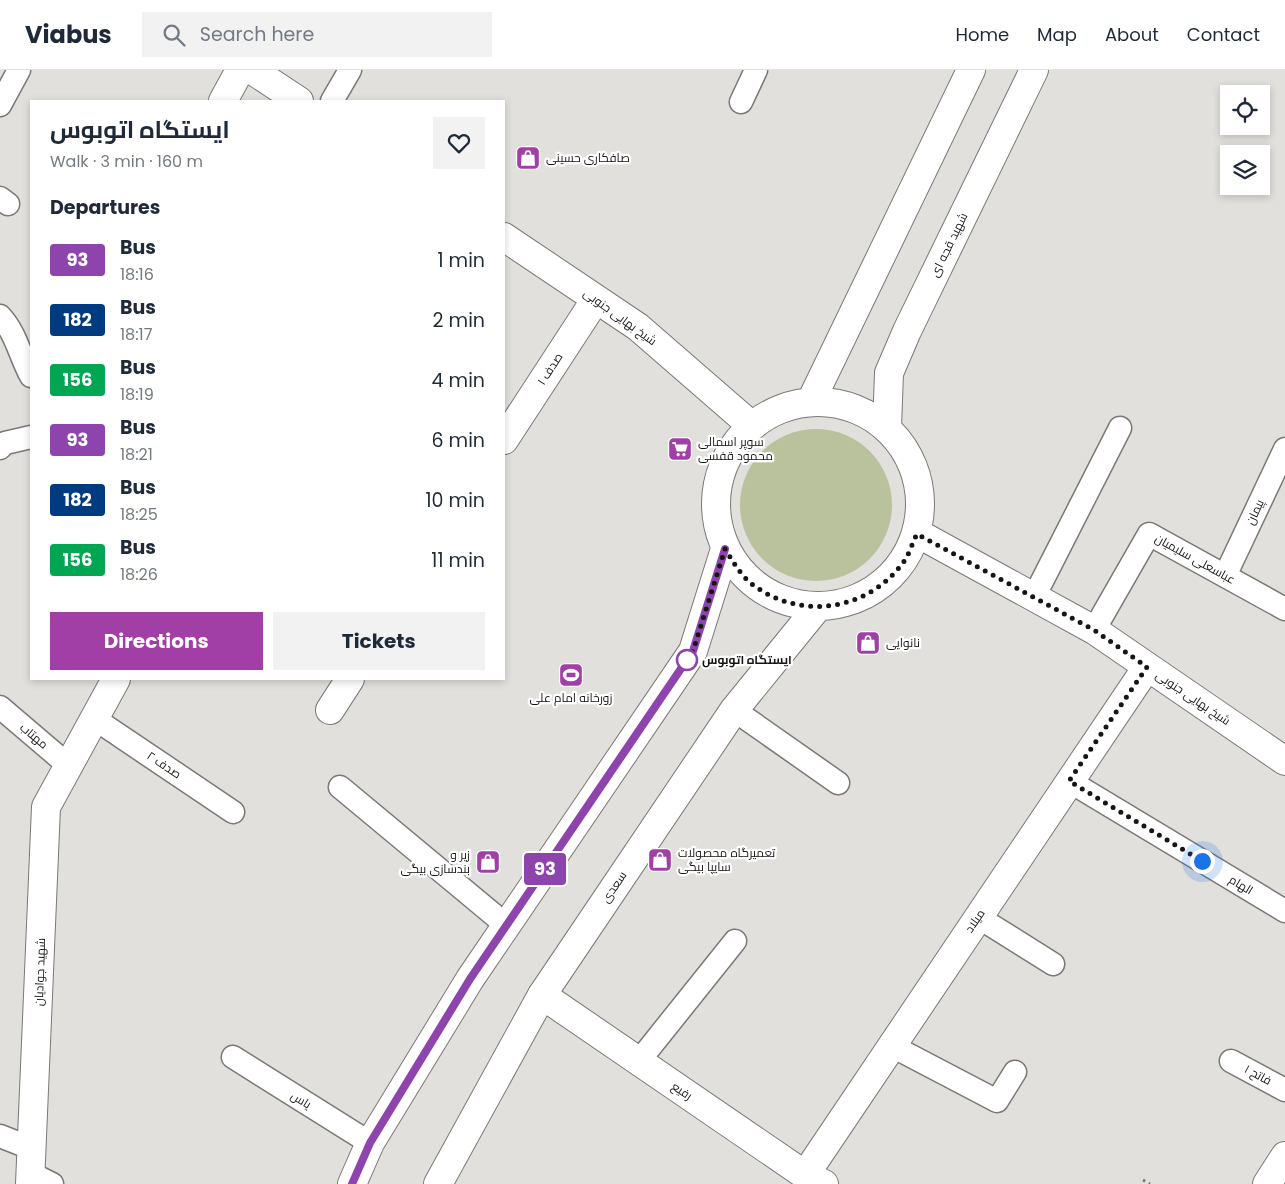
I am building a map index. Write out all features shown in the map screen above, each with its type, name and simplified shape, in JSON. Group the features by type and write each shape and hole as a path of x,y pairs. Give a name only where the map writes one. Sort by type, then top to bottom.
{"main road":[{"path":"224,100 240,70"},
{"path":"252,70 297,100"},
{"path":"811,401 972,70"},
{"name":"شهید قجه ای","path":"887,427 889,373 907,331 1034,70"},
{"name":"شیخ بهایی جنوبی","path":"505,238 638,327 752,426"},
{"name":"صدف ۱","path":"505,438 596,299"},
{"path":"811,401 838,403 864,412 887,427 905,449 917,476 922,505 917,534 903,564 879,587 850,603 817,608 785,602 756,587 738,570 725,549 716,517 718,483 730,451 752,426 780,409 811,401"},
{"name":"شیخ بهایی جنوبی","path":"917,534 1094,630 1285,761"},
{"path":"352,1184 370,1143 470,979 693,651 725,549"},
{"name":"سعدی","path":"438,1184 542,995 734,710 817,608"},
{"name":"میلاد","path":"814,1179 892,1046 1147,667"},
{"name":"شهید جوادیان","path":"37,1173 46,807 115,680"},
{"path":"330,710 349,680"},
{"name":"رفیع","path":"542,995 814,1179"},
{"path":"1267,1184 1285,1156"}],"lane":[{"path":"0,105 19,70"},
{"path":"333,100 350,70"},
{"path":"741,102 756,70"},
{"path":"0,316 10,327 30,374"},
{"path":"1034,597 1120,428"},
{"path":"0,448 5,443 30,437"},
{"name":"پیمان","path":"1225,576 1285,448"},
{"name":"عباسعلی سلیمیان","path":"1094,630 1149,534 1285,610"},
{"name":"مهتاب","path":"0,708 68,765"},
{"path":"734,710 838,783"},
{"name":"صدف ۲","path":"95,719 234,812"},
{"name":"الهام","path":"1069,781 1285,911"},
{"path":"340,787 506,926"},
{"path":"978,917 1053,964"},
{"path":"639,1061 736,941"},
{"path":"892,1046 997,1101 1015,1072"},
{"name":"یاس","path":"233,1058 370,1143"},
{"name":"فاتح ۱","path":"1231,1061 1285,1090"},
{"path":"0,1136 37,1173"}],"path":[{"path":"1143,1180 1150,1184"}],"green space":[{"path":"816,429 831,430 845,435 870,451 886,476 891,490 891,520 886,534 870,559 845,575 831,580 816,581 801,580 787,575 762,559 746,534 741,520 740,505 741,490 746,476 762,451 787,435 801,430"}],"bus line":[{"name":"93","path":"352,1184 370,1143 470,979 693,651 725,549"}],"place":[{"name":"صافکاری حسینی","path":"528,158"},
{"name":"سوپر اسمالی محمود قفسی","path":"680,449"},
{"name":"نانوایی","path":"868,643"},
{"name":"ایستگاه اتوبوس","path":"687,660"},
{"name":"زورخانه امام علی","path":"571,675"},
{"name":"تعمیرگاه محصولات سایپا بیگی","path":"660,860"},
{"name":"زیر و بندسازی بیگی","path":"488,862"}],"route":[{"path":"687,660 682,667 693,651 725,549 738,570 756,587 785,602 817,608 850,603 879,587 903,564 917,534 1094,630 1147,667 1069,781 1202,861"}]}
